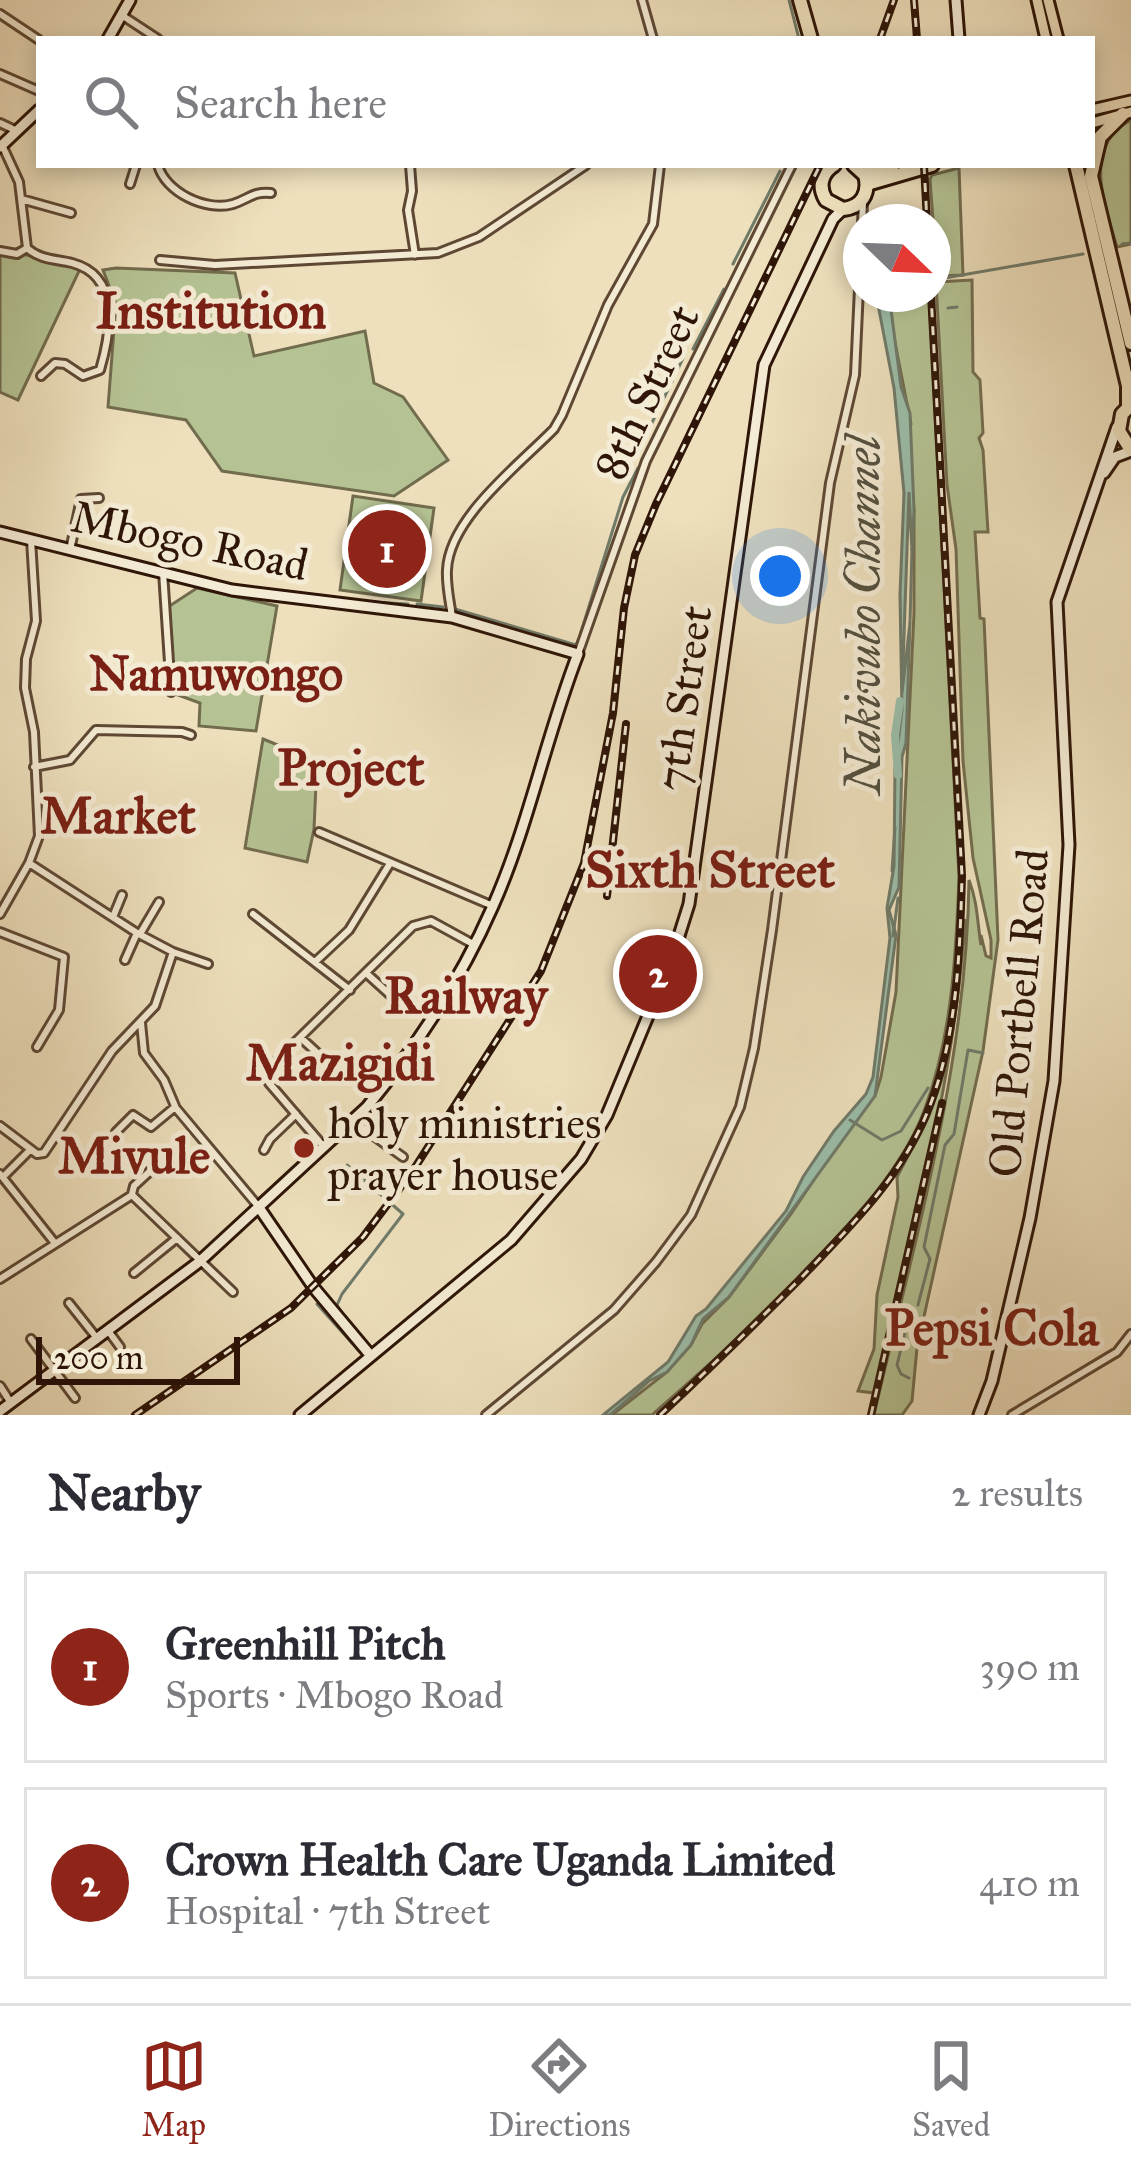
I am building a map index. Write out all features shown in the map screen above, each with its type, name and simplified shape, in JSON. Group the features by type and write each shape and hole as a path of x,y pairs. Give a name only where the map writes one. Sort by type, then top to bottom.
{"highway":[{"path":"800,0 811,36"},
{"path":"1095,154 1100,139 1128,109"},
{"path":"831,168 821,187 839,211 876,175 915,168"},
{"path":"1077,168 1128,386 1129,406 1119,422 1121,439 1131,450"},
{"path":"1090,170 1131,343"}],"main road":[{"path":"1037,0 1045,36"},
{"path":"1048,0 1057,36"},
{"path":"1095,109 1128,109"},
{"path":"1095,122 1128,109"}],"street":[{"path":"109,36 130,0"},
{"path":"642,0 652,36"},
{"path":"956,0 958,36"},
{"path":"0,14 36,38"},
{"path":"123,16 153,36"},
{"path":"0,74 36,90"},
{"path":"36,113 1,146 16,173 27,248 40,257 97,273 109,307 100,370 82,376 56,363 41,376"},
{"path":"0,123 17,131"},
{"path":"130,184 135,168"},
{"path":"159,168 163,179 198,202 230,205 252,193 271,193"},
{"path":"410,168 408,210 415,255"},
{"path":"160,260 215,265 438,253 479,236 581,168"},
{"path":"452,617 446,574 456,540 478,506 554,429 562,415 615,289 653,224 660,168"},
{"name":"8th Street","path":"578,654 646,461 791,168"},
{"path":"867,204 876,175"},
{"path":"21,199 71,213"},
{"path":"839,211 843,214"},
{"name":"7th Street","path":"300,1415 511,1240 581,1160 607,1115 672,958 689,904 764,365 839,211"},
{"path":"0,251 17,254 27,248"},
{"path":"486,1415 614,1310 666,1251 710,1180 740,1107 772,930 830,483 855,374 857,312"},
{"name":"Old Portbell Road","path":"984,1414 1030,1218 1054,1081 1069,845 1058,599 1119,422"},
{"name":"Old Portbell Road","path":"1060,610 1104,473 1115,458 1131,450"},
{"path":"70,550 81,499 99,498"},
{"name":"Mbogo Road","path":"0,532 232,590 452,617 578,654"},
{"path":"0,914 29,863 38,836 34,732 25,675 36,621 31,540"},
{"path":"163,572 171,692"},
{"path":"0,1411 200,1262 352,1120 412,1048 493,906 578,654"},
{"path":"34,766 70,760 96,730 191,735"},
{"path":"319,832 493,906"},
{"path":"29,863 139,933 208,964"},
{"path":"315,962 356,920 389,865"},
{"path":"112,917 122,895"},
{"path":"125,960 158,902"},
{"path":"253,914 350,990"},
{"path":"325,1147 269,1083 270,1067 422,920 473,944"},
{"path":"0,932 64,957 59,1010 37,1047"},
{"path":"0,1126 30,1150 44,1153 112,1051 155,1006 173,952"},
{"path":"366,974 397,1001"},
{"path":"141,1023 144,1053 164,1080 175,1107 260,1209 314,1288 371,1356"},
{"path":"301,1038 338,1072"},
{"path":"116,1132 133,1114 152,1127 175,1107"},
{"path":"264,1150 296,1114"},
{"path":"352,1120 404,1157"},
{"path":"30,1150 1,1176 55,1243"},
{"path":"0,1279 131,1195 134,1186 160,1162"},
{"path":"131,1195 233,1292"},
{"path":"134,1273 178,1238"},
{"path":"69,1304 96,1337"},
{"path":"107,1329 120,1347"},
{"path":"1012,1415 1117,1352 1131,1334"},
{"path":"31,1339 75,1398"},
{"path":"0,1386 11,1403"}],"shaded area":[{"path":"1131,120 1131,244 1117,247 1103,195 1101,160 1116,131"},
{"path":"959,168 963,275 951,275 951,204 932,204 932,175"},
{"path":"0,248 80,269 18,400 0,392"},
{"path":"103,270 235,273 254,356 365,331 374,383 403,397 448,460 394,496 222,471 186,420 108,407 116,304"},
{"path":"972,280 973,372 980,380 983,433 979,438 988,532 975,532 980,618 984,619 998,940 983,1051 917,1348 912,1401 902,1415 874,1415 949,1082 966,948 969,880 981,945 981,935 986,956 991,958 973,858 963,761 956,549 947,485 938,312 951,312 951,281"},
{"path":"879,312 891,312 901,387 910,413 914,510 912,551 909,492 902,693 910,623 899,887 889,910 896,935 875,1096 729,1297 703,1319 691,1345 667,1372 649,1381 610,1415 603,1415 668,1362 696,1316 786,1211 803,1177 866,1094 873,1077 890,938 887,908 894,866 895,769 902,710 900,595 904,493 894,388"},
{"path":"890,312 930,312 959,877 954,966 941,1054 924,1111 905,1150 843,1232 764,1314 652,1415 612,1415 667,1372 691,1345 702,1324 729,1297 875,1096 881,1077 896,992 914,613 911,424"},
{"path":"353,496 434,508 421,601 340,590"},
{"path":"197,588 277,606 256,731 199,726 200,703 175,694 168,607"},
{"path":"263,739 317,761 314,829 307,862 245,848"},
{"path":"965,919 952,1039 916,1217 874,1393 858,1391 874,1349 877,1295 898,1197 897,1177 928,1118 944,1067"}],"waterway":[{"path":"789,0 798,36"},
{"path":"733,264 780,171"},
{"path":"1122,244 1131,243"},
{"path":"951,277 1083,254"},
{"path":"693,349 724,289"},
{"path":"951,308 957,307"},
{"path":"649,429 685,354"},
{"path":"581,632 623,497 638,468"},
{"path":"910,623 912,549"},
{"path":"370,602 408,604"},
{"path":"417,604 443,607"},
{"path":"455,609 576,645 579,639"},
{"name":"Nakivubo Channel","path":"898,775 895,735 900,701"},
{"name":"Nakivubo Channel","path":"892,871 895,827"},
{"path":"893,936 898,898"},
{"path":"918,1305 930,1259 924,1247 945,1145 954,1134 968,1050 983,1053"},
{"path":"850,1120 882,1140 901,1131 928,1088"},
{"path":"342,1313 337,1305 342,1294 403,1214 347,1165"},
{"path":"317,1304 359,1351"},
{"path":"909,1378 897,1365 910,1312"}],"railway":[{"path":"881,36 894,0"},
{"path":"914,0 917,36"},
{"path":"135,1415 291,1308 363,1237 412,1172 541,971 584,863 613,713 635,555 819,168"},
{"path":"924,168 926,204"},
{"path":"660,1415 799,1280 871,1202 916,1137 945,1056 958,966 962,876 932,312"},
{"path":"607,896 626,724"},
{"path":"871,1415 942,1103"}],"place":[{"name":"Greenhill Pitch","path":"387,549"},
{"name":"Crown Health Care Uganda Limited","path":"658,974"},
{"name":"holy ministries prayer house","path":"304,1148"}],"district":[{"name":"Institution","path":"211,310"},
{"name":"Namuwongo","path":"216,673"},
{"name":"Project","path":"351,767"},
{"name":"Market","path":"118,815"},
{"name":"Sixth Street","path":"710,869"},
{"name":"Railway","path":"466,995"},
{"name":"Mazigidi","path":"340,1062"},
{"name":"Mivule","path":"134,1155"},
{"name":"Pepsi Cola","path":"992,1327"}]}
